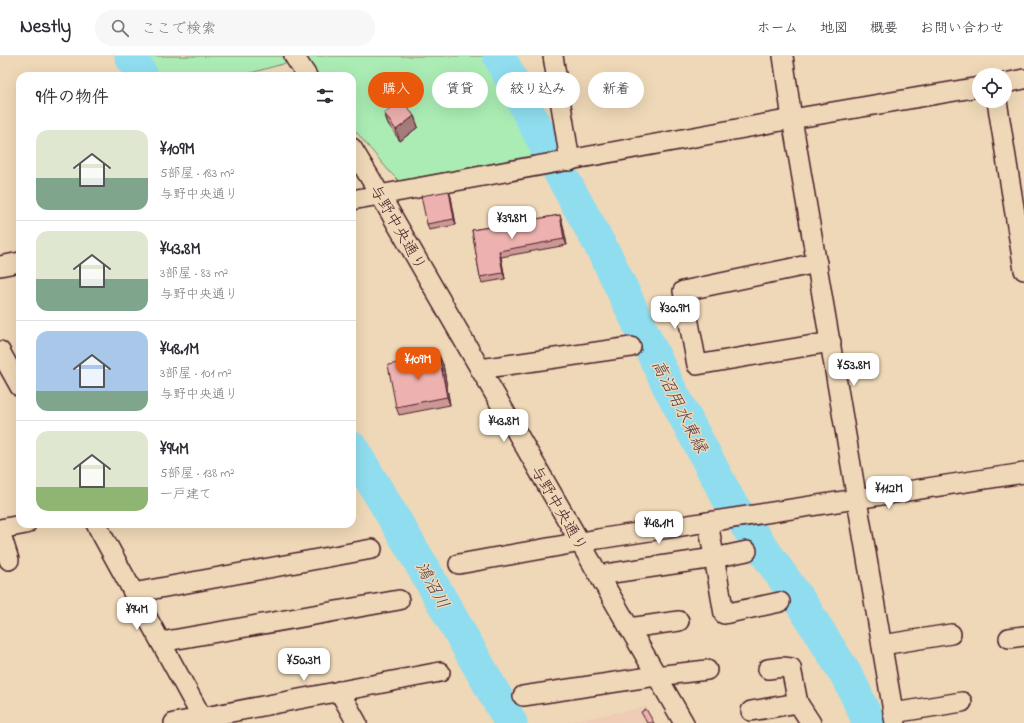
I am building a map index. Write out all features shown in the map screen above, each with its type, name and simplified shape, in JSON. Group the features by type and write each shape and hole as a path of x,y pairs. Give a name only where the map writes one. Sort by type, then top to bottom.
{"street":[{"path":"294,56 304,72"},
{"path":"553,56 562,162"},
{"path":"783,56 792,119 894,718 962,702"},
{"path":"1012,82 1024,79"},
{"path":"356,199 792,119 972,88"},
{"path":"998,108 1024,270"},
{"name":"与野中央通り","path":"356,155 684,723"},
{"path":"0,266 16,263"},
{"path":"817,264 683,291 697,365 831,342"},
{"path":"480,369 631,347"},
{"path":"0,351 16,380"},
{"path":"459,564 580,542 1024,474"},
{"path":"708,522 724,614 780,602"},
{"path":"9,560 0,530 16,526"},
{"path":"98,528 204,720"},
{"path":"134,593 372,549"},
{"path":"599,575 714,558 747,551"},
{"path":"161,642 399,600"},
{"path":"629,628 679,621"},
{"path":"882,645 951,634"},
{"path":"768,669 783,667 791,668 798,703 811,723"},
{"path":"524,696 656,676 707,670"},
{"path":"174,723 204,720 339,691 440,672"},
{"path":"339,691 356,723"},
{"path":"751,711 798,703"}],"shaded area":[{"path":"646,707 655,723 562,723"}],"green space":[{"path":"130,56 490,56 498,72 496,72 496,108 517,108 541,154 399,181 356,132 356,72 307,72 297,60 254,72 139,72"}],"building":[{"path":"390,108 408,108 414,116 396,130 384,113"},
{"path":"449,191 454,219 427,224 421,196"},
{"path":"560,215 564,239 499,251 503,273 480,277 472,230"},
{"path":"439,355 447,397 396,407 388,365"},
{"path":"646,709 654,723 647,723 641,712"}],"waterway":[{"name":"鴻沼川","path":"131,56 140,72"},
{"name":"高沼用水東縁","path":"499,56 559,171 607,258 668,385 730,502 803,606 850,681 869,723"},
{"name":"鴻沼川","path":"356,455 417,557 511,723"}]}
